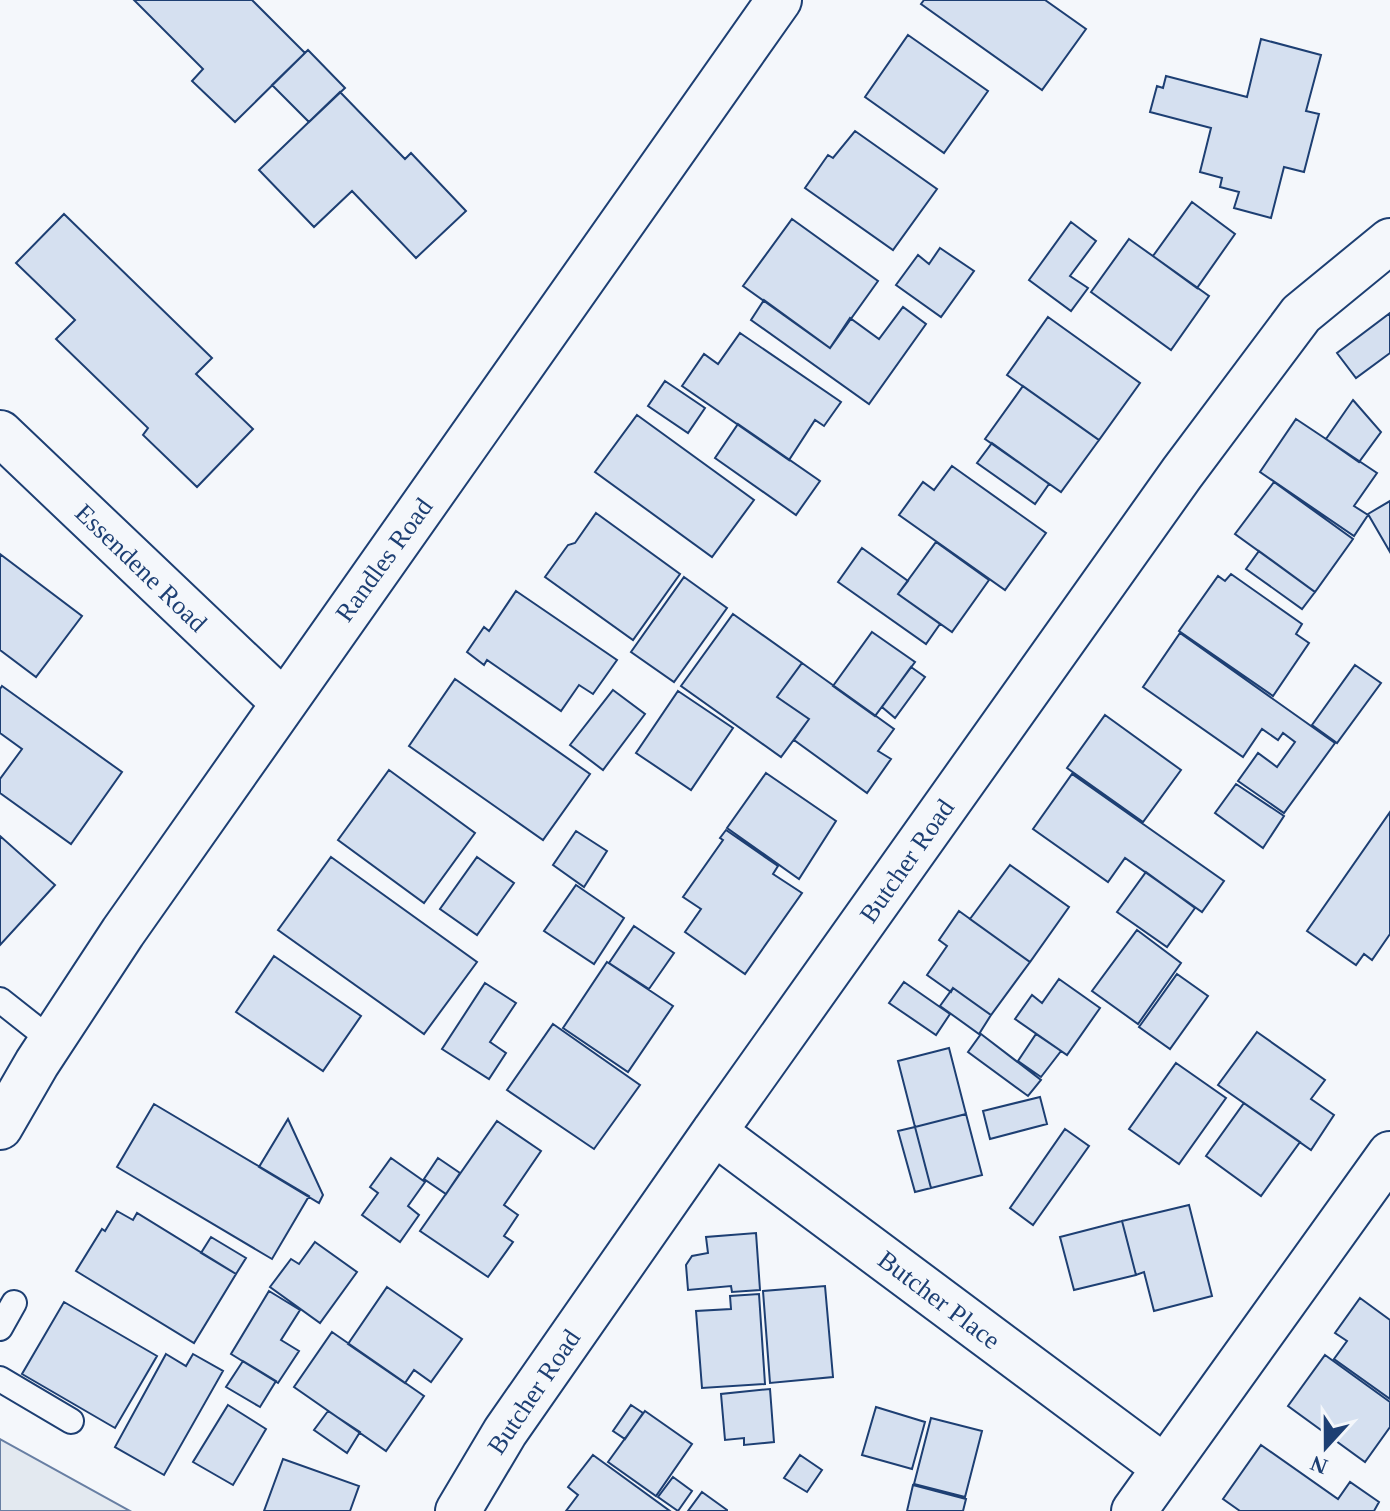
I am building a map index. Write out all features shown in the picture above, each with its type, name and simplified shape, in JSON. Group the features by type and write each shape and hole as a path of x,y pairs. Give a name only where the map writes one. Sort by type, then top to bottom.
{"street":[{"name":"Randles Road","path":"0,1127 123,932 779,0"},
{"name":"Butcher Road","path":"458,1511 505,1432 714,1132 1182,473 1301,314 1390,241"},
{"name":"Essendene Road","path":"0,433 283,702"},
{"name":"Butcher Place","path":"714,1132 1164,1467"},
{"path":"1134,1511 1390,1154"}],"lane":[{"path":"0,1000 52,1041"},
{"path":"0,1328 14,1303"},
{"path":"0,1379 71,1421"}],"shaded area":[{"path":"0,1439 130,1511 0,1511"}],"building":[{"path":"134,0 252,0 305,53 235,122 192,81 203,69"},
{"path":"924,0 1045,0 1086,29 1042,90 921,4"},
{"path":"908,35 988,91 944,153 865,97"},
{"path":"1261,39 1321,55 1306,111 1319,114 1304,172 1284,167 1271,218 1234,208 1239,192 1220,187 1222,178 1200,172 1211,128 1150,112 1157,86 1163,88 1166,76 1247,97"},
{"path":"308,50 345,88 309,122 272,85"},
{"path":"340,92 405,159 411,153 466,211 416,258 352,191 314,227 259,170"},
{"path":"855,131 937,189 893,250 805,188 828,155 833,158"},
{"path":"1192,202 1235,234 1197,288 1153,256"},
{"path":"64,214 212,358 196,374 253,429 197,487 143,435 148,428 56,339 75,320 16,263"},
{"path":"792,219 878,281 830,348 743,286"},
{"path":"1071,222 1096,241 1070,276 1088,288 1071,311 1029,280"},
{"path":"1129,239 1209,296 1171,350 1091,292"},
{"path":"940,248 974,271 941,317 896,285 918,255 929,264"},
{"path":"764,300 830,348 850,318 879,339 903,307 926,324 869,404 751,320"},
{"path":"1390,313 1390,353 1356,378 1337,353"},
{"path":"1048,317 1140,383 1099,440 1007,375"},
{"path":"740,333 841,402 824,426 815,420 789,460 682,386 704,354 718,364"},
{"path":"665,381 705,408 688,433 648,406"},
{"path":"1023,386 1099,440 1061,492 985,439"},
{"path":"1353,400 1381,432 1359,462 1326,439"},
{"path":"637,415 754,500 712,557 595,472"},
{"path":"1296,419 1377,473 1354,506 1368,515 1354,536 1260,472"},
{"path":"738,424 820,481 796,515 715,458"},
{"path":"992,443 1049,484 1035,504 977,463"},
{"path":"952,466 1046,533 1005,590 899,515 923,482 934,490"},
{"path":"1274,482 1353,539 1315,592 1235,534"},
{"path":"1390,501 1390,552 1368,514"},
{"path":"596,513 680,574 633,640 545,577"},
{"path":"936,542 989,580 952,632 898,594"},
{"path":"862,548 908,581 898,594 940,624 926,644 838,582"},
{"path":"1259,551 1315,592 1302,609 1246,569"},
{"path":"0,554 82,616 36,677 0,650"},
{"path":"1231,574 1302,624 1296,634 1309,643 1273,696 1179,631 1218,576 1225,581"},
{"path":"684,577 727,608 674,682 631,652"},
{"path":"516,591 617,660 593,694 579,685 561,711 487,660 484,665 467,652 484,627 489,631"},
{"path":"733,614 802,663 777,697 809,719 781,757 681,686"},
{"path":"872,632 915,662 875,716 833,686"},
{"path":"1180,633 1335,743 1284,813 1238,781 1258,753 1277,767 1295,742 1283,733 1278,740 1262,729 1243,757 1143,687"},
{"path":"802,663 894,729 878,751 891,759 867,793 794,740 809,719 777,697"},
{"path":"1355,665 1381,683 1337,743 1312,725"},
{"path":"911,667 925,677 895,718 882,707"},
{"path":"455,679 590,774 543,840 409,746"},
{"path":"2,686 122,772 71,844 0,793 0,779 22,749 0,733"},
{"path":"613,690 645,714 603,770 570,745"},
{"path":"678,691 733,728 691,790 636,753"},
{"path":"1105,715 1181,770 1143,822 1067,768"},
{"path":"389,770 475,833 424,903 338,840"},
{"path":"766,773 836,821 799,879 727,828"},
{"path":"1072,774 1224,881 1202,912 1125,858 1108,882 1033,829"},
{"path":"1236,784 1284,816 1263,848 1215,813"},
{"path":"1390,812 1390,934 1372,960 1364,954 1356,965 1307,931"},
{"path":"726,830 778,866 773,874 802,893 745,974 685,932 701,909 683,897 723,840 720,838"},
{"path":"576,831 607,851 584,887 553,865"},
{"path":"0,836 55,885 0,945"},
{"path":"331,857 477,962 424,1034 278,930"},
{"path":"477,857 514,883 477,935 440,909"},
{"path":"1010,865 1069,907 1030,962 970,919"},
{"path":"1146,872 1195,908 1167,947 1117,912"},
{"path":"576,885 624,918 594,964 544,931"},
{"path":"959,911 1030,962 991,1015 953,988 951,992 927,975 947,946 939,940"},
{"path":"634,926 674,953 649,989 609,963"},
{"path":"1137,930 1181,963 1138,1024 1092,991"},
{"path":"274,956 361,1016 323,1071 236,1012"},
{"path":"607,962 673,1006 628,1072 563,1028"},
{"path":"1177,974 1208,996 1170,1049 1139,1027"},
{"path":"1059,979 1100,1008 1067,1055 1015,1019 1032,995 1042,1003"},
{"path":"904,982 950,1014 936,1035 889,1003"},
{"path":"485,983 516,1003 490,1042 506,1053 489,1079 442,1049"},
{"path":"953,988 991,1015 979,1034 940,1006"},
{"path":"553,1024 640,1085 594,1149 507,1090"},
{"path":"1257,1032 1325,1080 1311,1099 1334,1115 1311,1150 1218,1085"},
{"path":"981,1034 1041,1080 1028,1096 968,1052"},
{"path":"1036,1034 1061,1051 1041,1077 1018,1061"},
{"path":"949,1048 966,1114 915,1127 898,1061"},
{"path":"1176,1063 1226,1098 1179,1164 1129,1129"},
{"path":"1040,1097 1047,1124 990,1139 983,1111"},
{"path":"1244,1103 1300,1142 1261,1196 1206,1156"},
{"path":"154,1104 309,1196 272,1259 117,1167"},
{"path":"966,1114 982,1175 931,1188 915,1127"},
{"path":"288,1119 323,1195 319,1203 259,1167"},
{"path":"497,1121 541,1151 504,1205 518,1215 504,1236 513,1242 488,1277 420,1231"},
{"path":"915,1127 931,1188 915,1192 898,1131"},
{"path":"1065,1129 1089,1146 1033,1225 1010,1208"},
{"path":"391,1158 425,1182 408,1206 419,1215 400,1242 362,1215 378,1193 370,1187"},
{"path":"438,1158 460,1173 446,1194 424,1179"},
{"path":"1189,1205 1212,1296 1154,1311 1144,1272 1136,1275 1122,1221"},
{"path":"117,1211 133,1220 137,1213 236,1274 194,1343 76,1271"},
{"path":"1122,1221 1136,1275 1074,1290 1060,1237"},
{"path":"756,1233 760,1290 732,1292 731,1286 688,1290 686,1265 692,1256 708,1253 706,1237"},
{"path":"211,1237 246,1258 236,1274 201,1253"},
{"path":"315,1242 357,1272 320,1323 270,1287 291,1259 299,1264"},
{"path":"825,1286 833,1377 770,1383 763,1291"},
{"path":"387,1287 462,1339 431,1382 414,1370 405,1383 348,1344"},
{"path":"269,1291 300,1310 281,1340 299,1351 278,1383 231,1354"},
{"path":"759,1294 765,1384 702,1388 696,1311 731,1309 730,1296"},
{"path":"1360,1298 1390,1320 1390,1399 1334,1359 1347,1341 1335,1333"},
{"path":"64,1302 157,1356 115,1428 22,1374"},
{"path":"332,1332 424,1396 386,1451 294,1387"},
{"path":"166,1354 186,1366 193,1354 223,1371 164,1475 115,1447"},
{"path":"1325,1355 1390,1402 1390,1427 1365,1462 1288,1406"},
{"path":"243,1361 276,1381 260,1407 226,1387"},
{"path":"770,1389 774,1442 744,1445 744,1438 725,1440 721,1394"},
{"path":"228,1405 266,1429 233,1485 193,1462"},
{"path":"631,1405 643,1413 625,1439 613,1431"},
{"path":"876,1407 925,1422 912,1469 862,1455"},
{"path":"328,1411 360,1432 347,1453 314,1430"},
{"path":"645,1411 692,1444 656,1496 608,1462"},
{"path":"931,1418 982,1431 965,1497 914,1484"},
{"path":"1261,1445 1338,1499 1350,1482 1379,1502 1374,1511 1240,1511 1223,1499"},
{"path":"593,1455 670,1511 566,1511 578,1495 568,1487"},
{"path":"800,1455 822,1470 807,1492 784,1478"},
{"path":"283,1459 359,1486 350,1511 264,1511"},
{"path":"673,1477 692,1491 678,1511 658,1497"},
{"path":"913,1485 966,1499 963,1511 907,1511"},
{"path":"702,1492 727,1510 727,1511 688,1511"}]}
